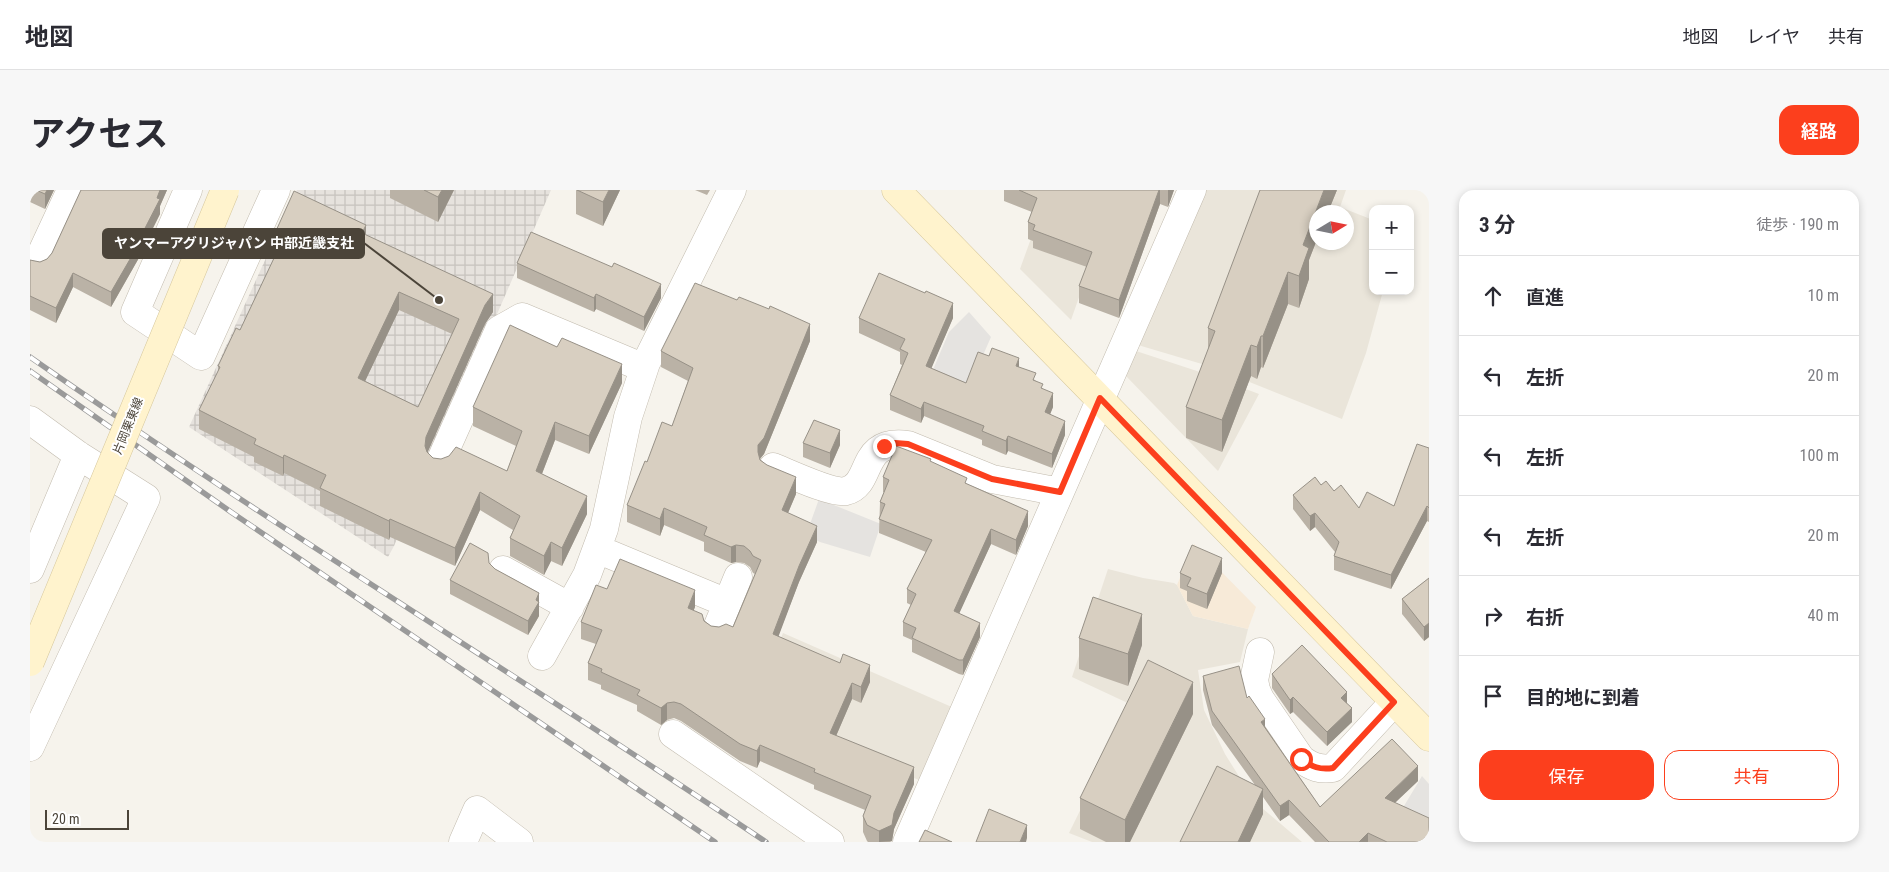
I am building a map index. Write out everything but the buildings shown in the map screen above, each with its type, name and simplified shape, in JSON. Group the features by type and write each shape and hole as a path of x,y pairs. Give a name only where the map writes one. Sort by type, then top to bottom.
{"street":[{"path":"38,261 71,190"},
{"path":"188,190 135,312 201,356 269,192"},
{"name":"片岡栗東線","path":"30,662 225,190"},
{"path":"542,656 587,575 609,510 628,417 644,368 732,190"},
{"path":"896,190 1429,737"},
{"path":"907,842 1192,190"},
{"path":"440,462 499,330 522,317 644,368"},
{"path":"30,420 78,455 146,498 30,747"},
{"path":"773,468 834,491 845,491 855,487 875,453 884,446 895,443 908,444 992,479 1060,492"},
{"path":"30,569 78,455"},
{"path":"596,549 727,603"},
{"path":"503,570 570,607"},
{"path":"717,628 738,577"},
{"path":"1260,652 1254,680 1260,699 1301,759 1309,765 1322,769 1333,768 1394,702"},
{"path":"673,734 830,842"},
{"path":"463,842 477,810 519,842"}],"shaded area":[{"path":"297,190 551,190 388,557 189,427"},
{"path":"1206,190 1346,190 1341,205 1309,205 1309,250 1354,250 1354,213 1369,218 1369,295 1382,295 1366,353 1342,419 1212,367 1138,345"},
{"path":"1047,194 1108,215 1071,320 1020,269"},
{"path":"969,312 991,337 966,394 929,379 949,332"},
{"path":"1136,351 1259,394 1218,471 1125,375"},
{"path":"819,499 881,524 870,557 820,542 806,535"},
{"path":"1194,544 1256,607 1248,629 1193,616 1177,585"},
{"path":"1108,569 1143,578 1174,583 1177,585 1193,616 1248,629 1240,662 1198,670 1204,710 1225,754 1245,786 1262,808 1302,842 1092,842 1069,833 1132,705 1072,677"},
{"path":"783,633 954,708 922,781 748,717"},
{"path":"1422,776 1429,784 1429,830 1398,816"}],"railway":[{"path":"30,357 212,481 766,842"},
{"path":"30,371 231,512 715,842"}],"place":[{"name":"ヤンマーアグリジャパン 中部近畿支社","path":"439,300"}],"route":[{"path":"884,446 895,443 908,444 992,479 1060,492 1100,398 1394,702 1333,768 1322,769 1309,765 1301,759"}]}
